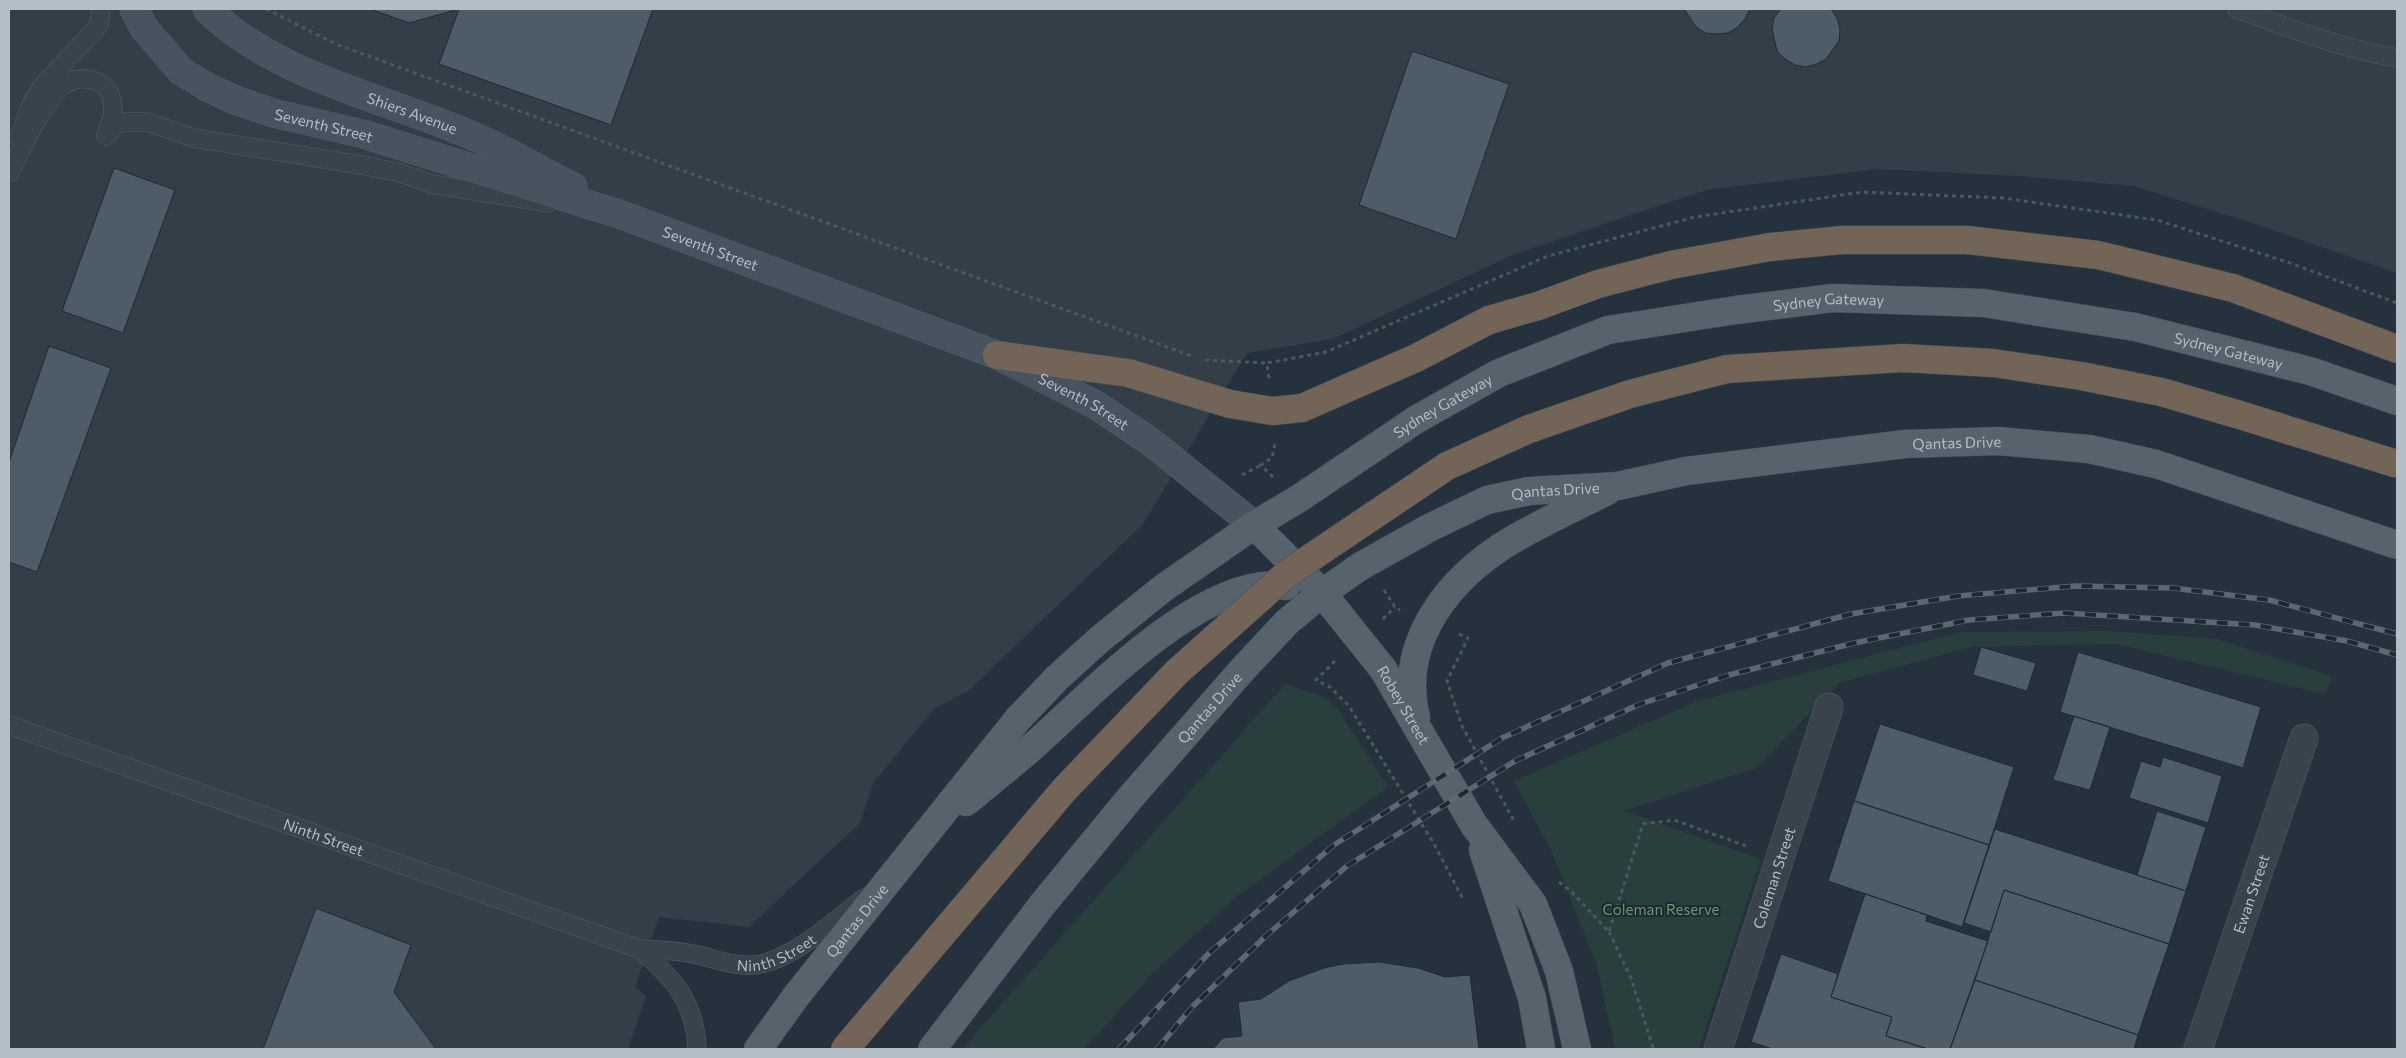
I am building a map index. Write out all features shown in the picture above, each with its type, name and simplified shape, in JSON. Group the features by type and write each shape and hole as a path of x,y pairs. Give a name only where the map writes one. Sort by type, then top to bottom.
{"highway":[{"path":"997,355 1128,372 1230,404 1264,410 1302,408 1407,362 1489,320 1538,306 1598,284 1671,265 1761,249 1842,240 1967,240 2098,255 2233,288 2397,349"},
{"path":"845,1049 1064,790 1177,672 1288,573 1446,466 1529,429 1630,394 1727,369 1902,358 1993,364 2081,376 2160,392 2397,464"}],"main road":[{"name":"Sydney Gateway","path":"1295,501 1418,419 1499,373 1608,330 1736,310 1833,298 1984,303 2134,327 2310,371 2397,401"},
{"name":"Qantas Drive","path":"932,1049 1042,905 1130,798 1243,669 1287,622 1322,593 1375,557 1487,500 1529,491 1618,486 1686,471 1906,444 1998,441 2089,449 2156,464 2397,545"},
{"path":"1420,732 1412,699 1415,654 1429,622 1446,596 1461,579 1512,540 1618,486"},
{"name":"Qantas Drive","path":"758,1049 797,994 1018,719 1057,678 1100,639 1162,589 1254,525 1295,501"},
{"name":"Robey Street","path":"1254,525 1322,593 1383,669 1474,825 1533,904 1559,971 1577,1049"},
{"path":"924,838 1029,749 1121,667 1186,618 1215,600 1260,588 1281,585 1311,589 1322,593"},
{"name":"Robey Street","path":"1474,825 1532,998 1541,1049"}],"street":[{"name":"Shiers Avenue","path":"207,9 239,36 306,73 462,131 516,157 622,215"},
{"name":"Seventh Street","path":"136,15 181,71 207,87 234,100 273,113 363,134 622,215 997,355 1096,405 1151,442 1254,525"},
{"name":"Coleman Street","path":"1718,1049 1829,707"},
{"name":"Ewan Street","path":"2198,1049 2304,738"}],"lane":[{"path":"9,166 31,104 43,84 95,30 99,23 101,9"},
{"path":"2237,9 2320,39 2356,50 2397,58"},
{"path":"9,173 49,102 61,87 78,78 91,79 104,85 112,97 114,111 106,136 115,125 124,122 147,122 194,138 397,172 432,184 622,215"},
{"name":"Ninth Street","path":"9,725 639,948 692,953 744,965 761,964 778,958 807,941 893,876"},
{"name":"Ninth Street","path":"639,948 674,982 687,1001 693,1019 697,1049"}],"path":[{"path":"266,9 338,45 1195,357"},
{"path":"1204,360 1267,363"},
{"path":"1242,476 1272,458 1275,447"},
{"path":"1261,465 1274,478"},
{"path":"1384,618 1395,608 1390,596"},
{"path":"1325,669 1316,680 1330,687 1349,706 1429,836 1466,906"},
{"path":"1609,932 1643,824 1674,820 1780,858"},
{"path":"1552,876 1572,892 1609,932 1631,978 1653,1048 1658,1049"}],"shaded area":[{"path":"9,9 2397,9 2397,273 2252,223 2133,186 2019,176 1878,169 1706,190 1515,254 1333,339 1247,353 1143,524 968,691 934,709 874,782 860,823 749,927 659,917 635,987 646,996 628,1049 9,1049"}],"green space":[{"name":"Coleman Reserve","path":"2111,631 2217,639 2332,676 2325,694 2116,644 1971,647 1839,683 1756,768 1624,811 1761,859 1699,1049 1615,1049 1597,966 1552,852 1514,781 1698,701 1960,632"},
{"path":"1285,684 1322,696 1338,709 1388,787 1235,898 1154,972 1084,1049 962,1049"}],"building":[{"path":"370,9 459,9 409,23"},
{"path":"459,9 653,9 611,125 439,64"},
{"path":"1684,9 1750,9 1738,27 1728,33 1717,34 1705,33 1696,27"},
{"path":"1781,9 1831,9 1837,18 1840,29 1839,41 1826,59 1806,67 1795,65 1777,51 1772,29 1774,18"},
{"path":"1412,51 1509,84 1456,239 1359,205"},
{"path":"114,168 175,190 123,333 62,311"},
{"path":"49,346 111,368 37,572 9,562 9,462"},
{"path":"1981,647 2036,663 2027,691 1973,675"},
{"path":"2078,652 2261,707 2243,768 2060,712"},
{"path":"2074,716 2110,727 2090,790 2053,780"},
{"path":"1880,724 2014,767 1989,845 1854,801"},
{"path":"2163,757 2222,776 2208,823 2129,798 2141,761 2160,767"},
{"path":"1854,801 1989,845 1962,927 1828,881"},
{"path":"2157,811 2206,827 2186,891 2137,875"},
{"path":"1995,829 2186,891 2169,944 2004,890 1991,932 1964,923"},
{"path":"2004,890 2169,944 2138,1035 1975,980"},
{"path":"1865,894 1927,915 1926,921 1988,941 1950,1049 1928,1049 1886,1036 1892,1017 1831,997"},
{"path":"316,908 411,945 394,992 436,1049 263,1049"},
{"path":"1781,954 1838,974 1831,997 1892,1017 1886,1036 1928,1049 1773,1049 1751,1042"},
{"path":"1379,962 1418,968 1445,977 1470,975 1479,1049 1213,1049 1223,1038 1242,1036 1238,1002 1261,999 1289,981 1324,968 1343,964"},
{"path":"1975,980 2138,1035 2134,1049 1950,1049"}],"railway":[{"path":"1119,1049 1209,953 1334,845 1502,738 1668,663 1851,614 1958,596 2075,586 2173,588 2269,600 2397,634"},
{"path":"1157,1049 1193,1006 1267,935 1347,866 1515,761 1640,704 1729,675 1854,643 1969,620 2064,613 2255,625 2347,641 2397,655"}]}
